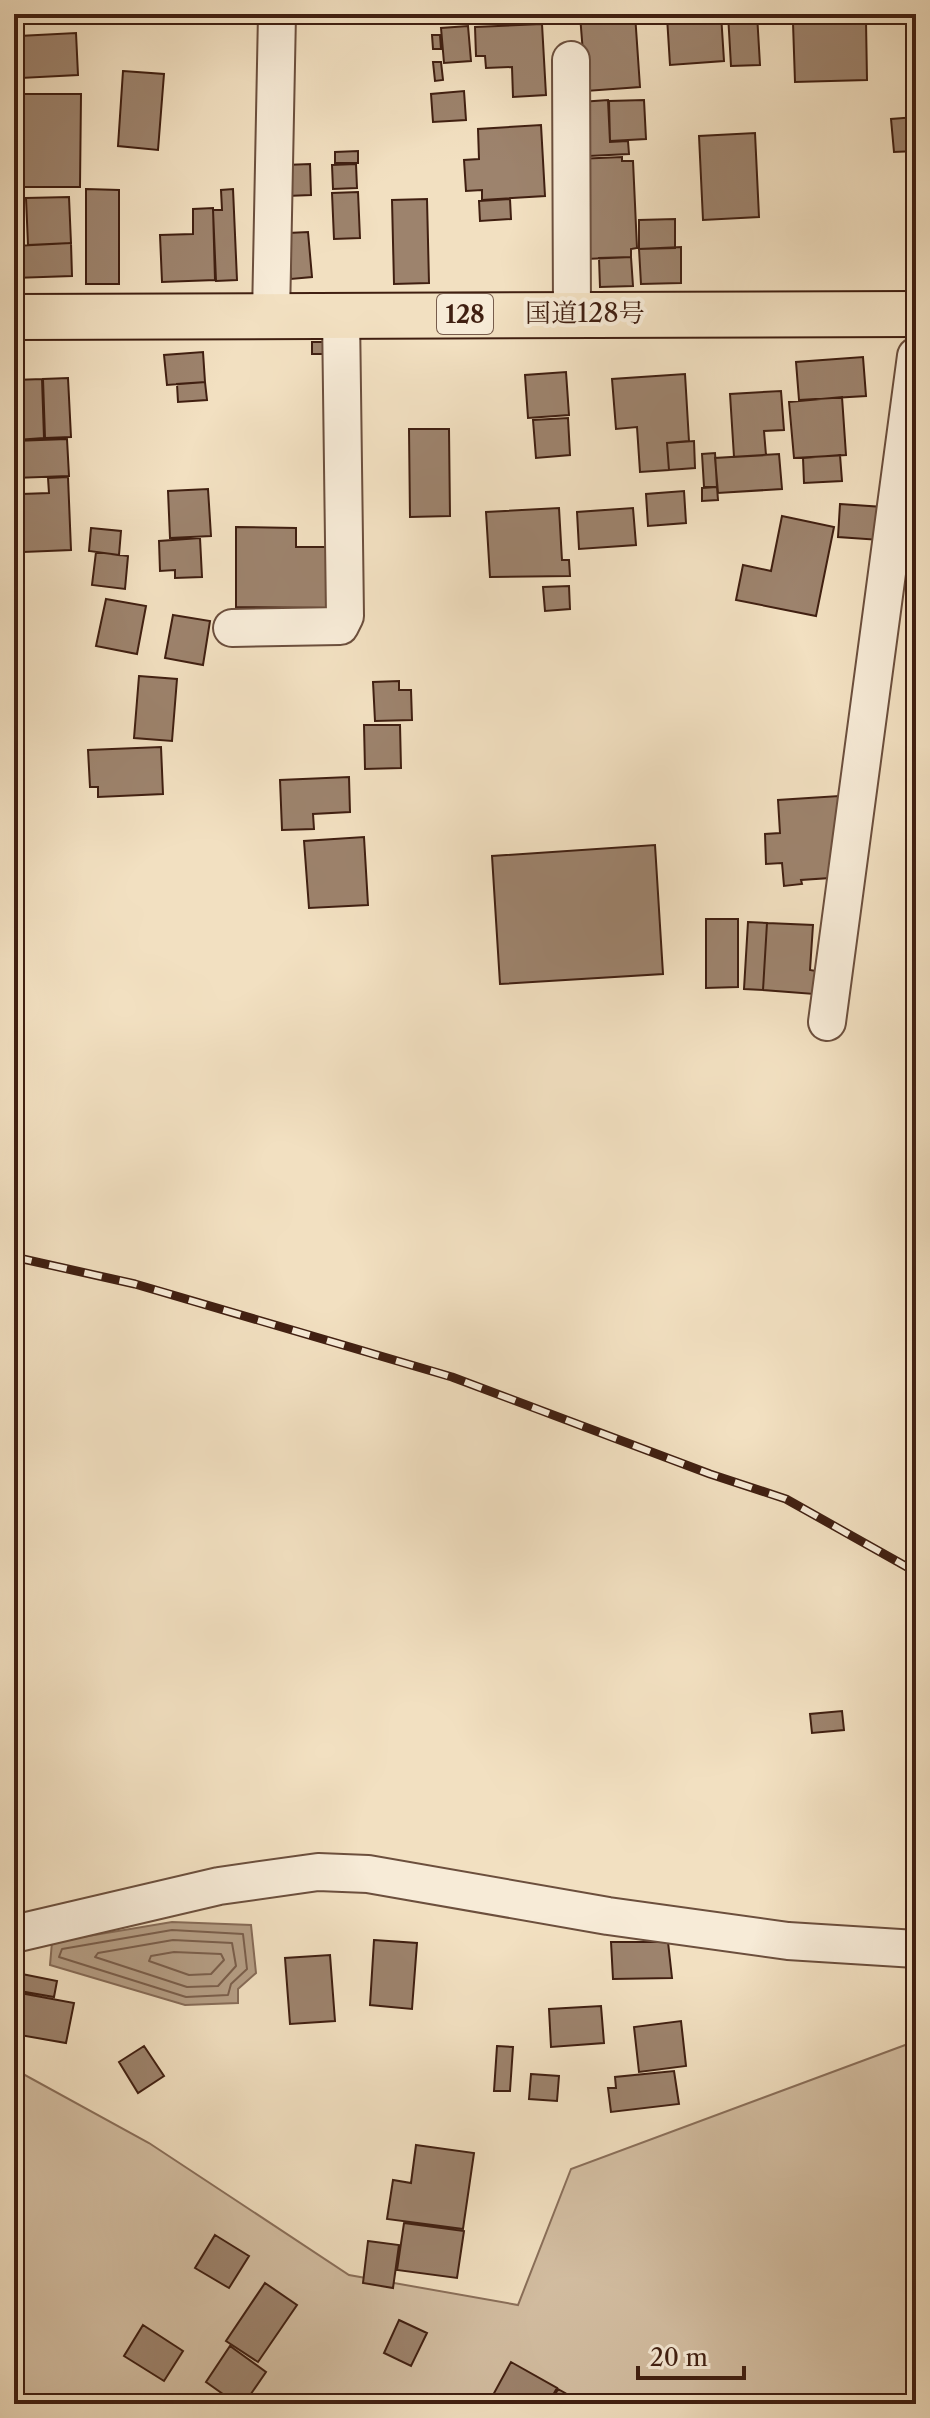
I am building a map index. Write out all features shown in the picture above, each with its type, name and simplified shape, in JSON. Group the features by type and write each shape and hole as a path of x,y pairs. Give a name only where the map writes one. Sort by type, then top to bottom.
{"highway":[{"name":"国道128号","path":"14,317 916,314"}],"street":[{"path":"271,316 277,14"},
{"path":"571,60 572,313"},
{"path":"232,628 340,626 345,616 341,315"},
{"path":"827,1022 916,356"},
{"path":"14,1934 219,1886 318,1872 368,1874 608,1916 788,1941 916,1949"}],"shaded area":[{"path":"916,2041 916,2404 14,2404 14,2069 149,2143 349,2275 518,2305 571,2169"}],"water":[{"path":"172,1922 251,1925 256,1973 238,1989 238,2003 185,2005 50,1965 52,1942"}],"building":[{"path":"635,14 640,87 586,91 580,15"},
{"path":"721,14 724,61 670,65 667,17"},
{"path":"728,14 757,14 760,65 731,66"},
{"path":"866,21 867,80 795,82 793,23"},
{"path":"542,24 546,95 513,97 512,67 486,68 485,56 476,56 475,27"},
{"path":"468,26 471,61 444,63 441,28"},
{"path":"76,33 78,75 21,78 19,36"},
{"path":"432,35 440,35 441,49 433,49"},
{"path":"433,62 441,62 443,80 435,81"},
{"path":"123,71 164,74 158,150 118,146"},
{"path":"464,91 466,120 433,122 431,94"},
{"path":"14,94 81,94 80,187 14,187"},
{"path":"608,100 610,142 628,141 629,154 589,156 588,122 580,102"},
{"path":"644,100 646,139 610,141 609,101"},
{"path":"916,117 916,151 894,152 891,119"},
{"path":"541,125 545,196 482,200 482,190 466,191 464,160 479,159 478,129"},
{"path":"755,133 759,217 703,220 699,136"},
{"path":"358,151 358,163 335,163 335,152"},
{"path":"622,157 622,161 633,161 637,248 631,249 631,257 586,259 576,159"},
{"path":"310,164 311,195 287,196 285,165"},
{"path":"356,164 357,188 333,189 332,165"},
{"path":"86,189 119,190 119,284 86,284"},
{"path":"233,189 237,280 216,281 213,210 222,210 221,190"},
{"path":"358,192 360,238 334,239 332,193"},
{"path":"69,197 71,243 28,245 26,198"},
{"path":"427,199 429,283 394,284 392,200"},
{"path":"510,199 511,219 480,221 479,201"},
{"path":"213,208 215,280 162,282 160,235 193,234 193,209"},
{"path":"916,210 916,232 911,233 908,211"},
{"path":"675,219 675,248 639,249 639,220"},
{"path":"308,232 312,277 291,279 288,233"},
{"path":"71,243 72,276 14,278 14,246"},
{"path":"681,247 681,283 641,284 639,249"},
{"path":"631,257 633,286 600,287 599,258"},
{"path":"312,342 329,342 329,354 312,354"},
{"path":"203,352 205,382 167,385 164,355"},
{"path":"863,357 866,396 799,400 796,362"},
{"path":"566,372 569,415 528,418 525,375"},
{"path":"685,374 689,441 667,443 669,470 640,472 637,427 616,429 612,379"},
{"path":"68,378 71,437 45,438 43,379"},
{"path":"42,379 44,438 16,440 14,380"},
{"path":"205,382 207,400 178,402 177,384"},
{"path":"781,391 784,430 764,431 766,455 734,457 730,394"},
{"path":"842,397 846,455 794,458 789,402"},
{"path":"568,418 570,455 536,458 533,420"},
{"path":"409,429 449,429 450,516 410,517"},
{"path":"67,439 69,476 14,478 14,441"},
{"path":"694,441 695,468 669,470 667,443"},
{"path":"715,453 717,487 704,487 702,454"},
{"path":"779,454 782,489 718,493 715,458"},
{"path":"840,455 842,481 804,483 803,458"},
{"path":"68,477 71,550 24,552 22,494 49,493 48,478"},
{"path":"717,487 718,500 702,501 702,488"},
{"path":"208,489 211,536 170,538 168,491"},
{"path":"684,491 686,523 648,526 646,494"},
{"path":"16,492 16,569 14,569"},
{"path":"840,504 883,507 880,540 838,537"},
{"path":"559,508 562,560 569,560 570,576 490,577 486,512"},
{"path":"633,508 636,545 579,549 577,512"},
{"path":"782,516 834,527 816,616 736,600 743,565 771,571"},
{"path":"236,527 296,528 296,547 329,547 329,608 236,607"},
{"path":"91,528 121,531 119,555 89,551"},
{"path":"200,538 202,577 175,578 175,570 160,571 159,541"},
{"path":"96,552 128,556 125,589 92,585"},
{"path":"569,586 570,609 545,611 543,587"},
{"path":"106,599 146,606 137,654 96,646"},
{"path":"173,615 210,621 203,665 165,658"},
{"path":"139,676 177,679 172,741 134,738"},
{"path":"399,681 399,690 411,690 412,720 375,721 373,682"},
{"path":"364,725 400,725 401,768 365,769"},
{"path":"161,747 163,794 98,797 98,787 90,787 88,750"},
{"path":"349,777 350,812 313,814 314,829 282,830 280,780"},
{"path":"839,796 845,877 801,880 802,884 784,886 782,863 766,864 765,834 780,833 778,800"},
{"path":"364,837 368,905 309,908 304,841"},
{"path":"655,845 663,974 500,984 492,856"},
{"path":"706,919 738,919 738,987 706,988"},
{"path":"748,922 767,923 763,990 744,989"},
{"path":"767,923 813,925 810,970 816,971 814,994 763,990"},
{"path":"842,1711 844,1730 812,1733 810,1714"},
{"path":"374,1940 417,1943 412,2009 370,2005"},
{"path":"611,1942 668,1942 672,1978 613,1979"},
{"path":"330,1955 335,2021 290,2024 285,1958"},
{"path":"17,1973 57,1981 54,1997 14,1990"},
{"path":"20,1993 74,2003 66,2043 14,2034 14,2003 18,2004"},
{"path":"601,2006 604,2043 551,2047 549,2009"},
{"path":"681,2021 686,2066 639,2072 634,2027"},
{"path":"144,2046 164,2076 138,2093 119,2062"},
{"path":"497,2046 513,2047 510,2091 494,2091"},
{"path":"674,2071 679,2104 611,2112 608,2088 616,2088 615,2077"},
{"path":"531,2074 559,2076 557,2101 529,2099"},
{"path":"416,2145 474,2153 463,2229 387,2219 393,2180 411,2183"},
{"path":"404,2223 464,2231 457,2278 397,2270"},
{"path":"215,2235 249,2256 229,2288 195,2268"},
{"path":"368,2241 399,2245 393,2288 363,2283"},
{"path":"265,2283 297,2305 258,2362 226,2341"},
{"path":"399,2320 427,2333 411,2366 384,2353"},
{"path":"143,2325 183,2351 164,2381 124,2356"},
{"path":"230,2346 266,2372 244,2404 237,2404 206,2382"},
{"path":"511,2362 557,2388 548,2404 509,2404 493,2395"},
{"path":"558,2389 572,2397 569,2404 550,2404"}],"railway":[{"path":"14,1257 135,1284 452,1377 710,1474 786,1499 916,1572"}]}
